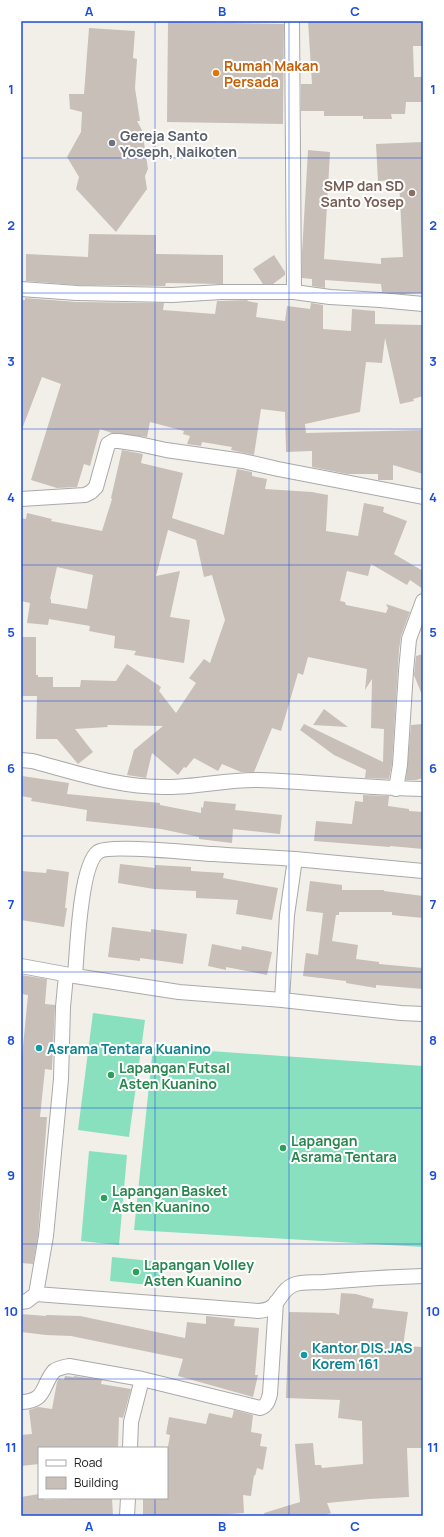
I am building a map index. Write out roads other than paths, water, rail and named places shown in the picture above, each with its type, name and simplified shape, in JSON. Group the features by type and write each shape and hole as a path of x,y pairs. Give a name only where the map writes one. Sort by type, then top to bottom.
{"street":[{"path":"292,21 294,292"},
{"path":"21,289 77,293 172,295 221,292 294,292 330,297 423,304"},
{"path":"21,499 85,495 91,492 96,487 108,444 113,441 243,461 423,498"},
{"path":"396,788 400,765 409,639 423,601"},
{"path":"21,760 32,761 99,780 132,786 168,787 257,780 423,789"},
{"path":"21,1302 27,1301 36,1294 46,1236 61,1079 63,1006 79,925 86,874 97,852 105,849 140,849 295,859 423,872"},
{"path":"282,1000 287,916 295,859"},
{"path":"21,966 70,976 179,992 282,1000 423,1014"},
{"path":"36,1294 258,1312 267,1311 285,1292 294,1285 423,1276"},
{"path":"21,1402 31,1401 38,1398 55,1371 69,1366 142,1379 260,1408 264,1407 267,1405 270,1394 276,1302"},
{"path":"130,1447 131,1422 142,1379"},
{"path":"127,1516 128,1499"}],"place":[{"name":"Rumah Makan Persada","path":"216,73"},
{"name":"Gereja Santo Yoseph, Naikoten","path":"112,143"},
{"name":"SMP dan SD Santo Yosep","path":"412,193"},
{"name":"Asrama Tentara Kuanino","path":"39,1048"},
{"name":"Lapangan Futsal Asten Kuanino","path":"111,1075"},
{"name":"Lapangan Asrama Tentara","path":"283,1148"},
{"name":"Lapangan Basket Asten Kuanino","path":"104,1198"},
{"name":"Lapangan Volley Asten Kuanino","path":"136,1272"},
{"name":"Kantor DIS.JAS Korem 161","path":"304,1355"}]}
